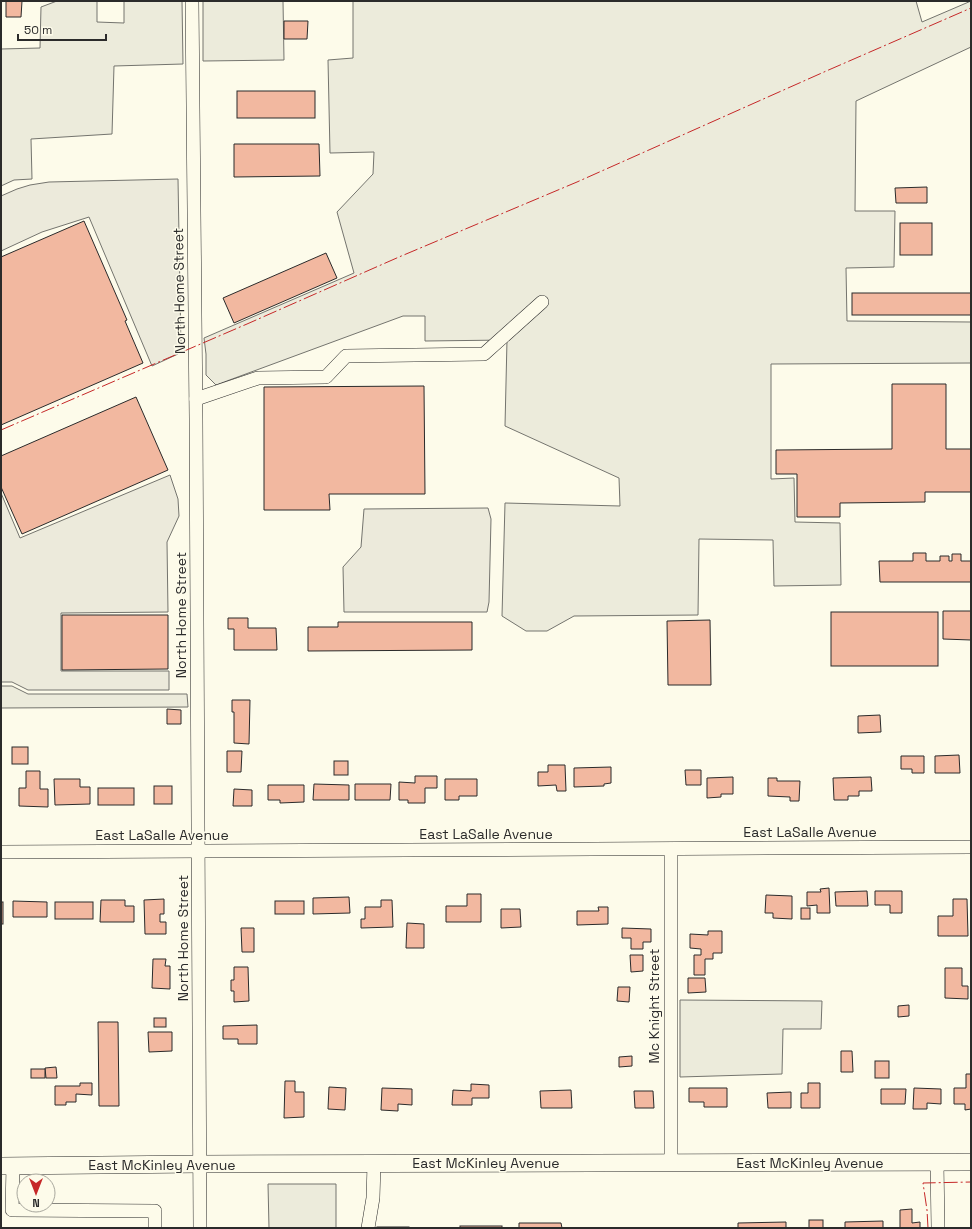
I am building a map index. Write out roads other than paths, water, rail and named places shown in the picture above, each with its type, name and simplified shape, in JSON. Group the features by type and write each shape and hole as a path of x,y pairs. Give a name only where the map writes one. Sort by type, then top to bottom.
{"main road":[{"name":"East McKinley Avenue","path":"7,1166 199,1164 971,1162"}],"street":[{"name":"North Home Street","path":"192,1 196,399 200,1228"},
{"path":"196,399 258,378 326,377 346,356 484,354 542,302"},
{"name":"East LaSalle Avenue","path":"1,852 971,847"},
{"name":"Mc Knight Street","path":"670,1163 671,849"},
{"path":"937,1162 938,1228"},
{"path":"368,1228 373,1198 374,1164"},
{"path":"7,1166 7,1212 155,1211 155,1228"}]}
